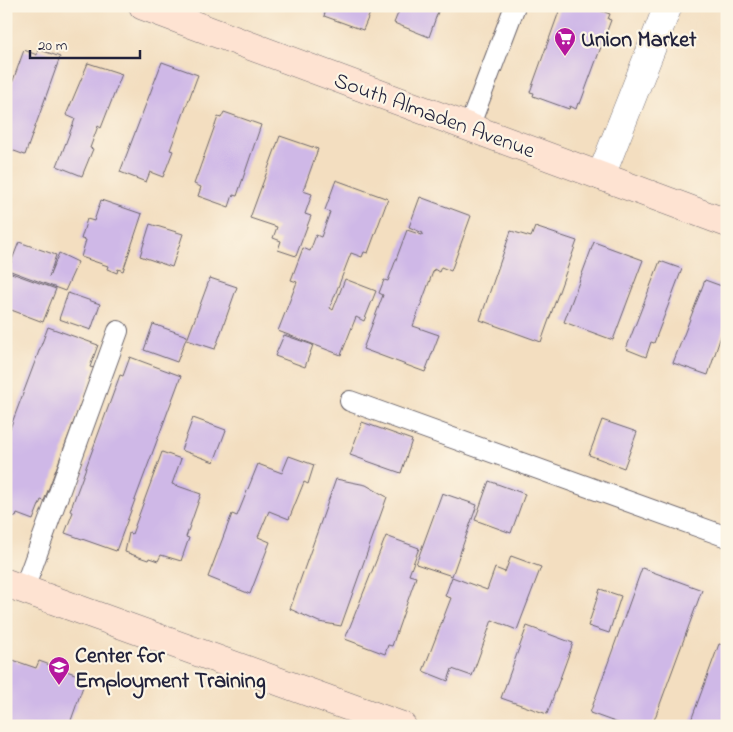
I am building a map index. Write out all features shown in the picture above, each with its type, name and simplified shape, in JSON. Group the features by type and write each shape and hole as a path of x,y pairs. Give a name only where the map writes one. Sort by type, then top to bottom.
{"main road":[{"name":"South Almaden Avenue","path":"143,6 727,223"},
{"path":"15,586 402,726"}],"street":[{"path":"601,176 668,6"}],"lane":[{"path":"469,126 515,6"},
{"path":"15,586 118,331"},
{"path":"350,401 727,537"}],"building":[{"path":"327,6 373,6 363,30 324,16"},
{"path":"401,6 440,6 429,37 394,23"},
{"path":"561,6 588,6 610,14 608,19 611,20 580,104 578,103 576,109 570,106 569,109 533,96 534,93 530,92"},
{"path":"38,49 60,57 25,155 6,148 6,100 24,50 37,55"},
{"path":"162,62 198,75 170,150 173,151 163,177 150,172 146,182 120,172"},
{"path":"88,63 122,74 101,128 98,126 90,148 93,149 82,176 57,166 75,119 66,115"},
{"path":"224,112 261,125 237,196 233,195 229,207 198,196 201,187 194,184 218,117 221,118"},
{"path":"280,136 318,149 303,191 312,194 305,214 311,216 296,256 278,250 281,241 273,238 277,227 250,218"},
{"path":"336,180 388,199 368,253 364,252 362,257 351,253 330,308 333,310 345,279 376,291 364,321 356,317 341,355 278,331 297,282 291,280 303,248 310,251 316,235 321,237 330,212 325,210"},
{"path":"420,197 471,216 451,271 441,267 439,272 434,269 413,326 439,335 425,372 363,349 383,295 379,293 384,280 388,281 407,230 422,235 423,233 409,227"},
{"path":"101,200 142,214 123,271 118,269 117,273 107,269 108,266 81,257 86,240 81,239 87,219 94,221"},
{"path":"150,224 183,234 172,267 140,256"},
{"path":"535,227 577,241 541,342 480,320 511,231 531,237"},
{"path":"19,242 56,255 49,277 59,253 78,262 65,291 8,270"},
{"path":"594,242 643,260 613,340 564,322"},
{"path":"660,261 682,269 654,343 651,342 646,357 626,349"},
{"path":"6,271 56,289 43,322 6,308"},
{"path":"210,278 237,287 215,349 187,340"},
{"path":"705,280 727,288 727,318 708,375 673,363"},
{"path":"68,293 100,304 91,330 59,319"},
{"path":"153,324 187,336 177,362 144,350"},
{"path":"48,327 98,345 90,367 94,368 44,501 41,500 33,520 17,514 16,517 6,513 6,439"},
{"path":"284,335 313,345 305,367 275,356"},
{"path":"130,357 181,376 116,551 65,533 73,512 70,511 120,375 123,376"},
{"path":"193,418 226,430 214,462 181,450"},
{"path":"602,420 637,432 624,468 589,455"},
{"path":"362,422 412,440 401,473 350,455"},
{"path":"162,452 181,459 172,484 201,494 186,537 189,538 181,561 161,555 158,561 149,558 148,560 125,552 129,533 132,534"},
{"path":"289,456 314,465 308,484 304,482 289,519 269,511 258,537 270,542 250,594 208,577 232,514 237,516 258,464 282,473"},
{"path":"336,479 366,485 387,497 341,626 319,622 290,609"},
{"path":"489,481 525,494 511,533 475,520"},
{"path":"442,493 477,505 452,576 416,564"},
{"path":"386,536 419,548 409,575 416,577 392,646 388,645 385,654 345,639"},
{"path":"511,556 541,567 517,630 492,620 472,676 452,669 448,681 423,671 451,598 445,596 452,577 487,590 495,568 505,572"},
{"path":"642,568 702,590 652,726 626,726 590,713"},
{"path":"600,589 621,596 609,633 588,626"},
{"path":"527,626 573,643 547,714 501,698"},
{"path":"727,636 727,726 689,726 719,644 723,645"},
{"path":"10,659 36,668 39,661 86,678 69,726 6,726 6,669"}],"place":[{"name":"Union Market","path":"565,57"},
{"name":"Center for Employment Training","path":"59,686"}]}
